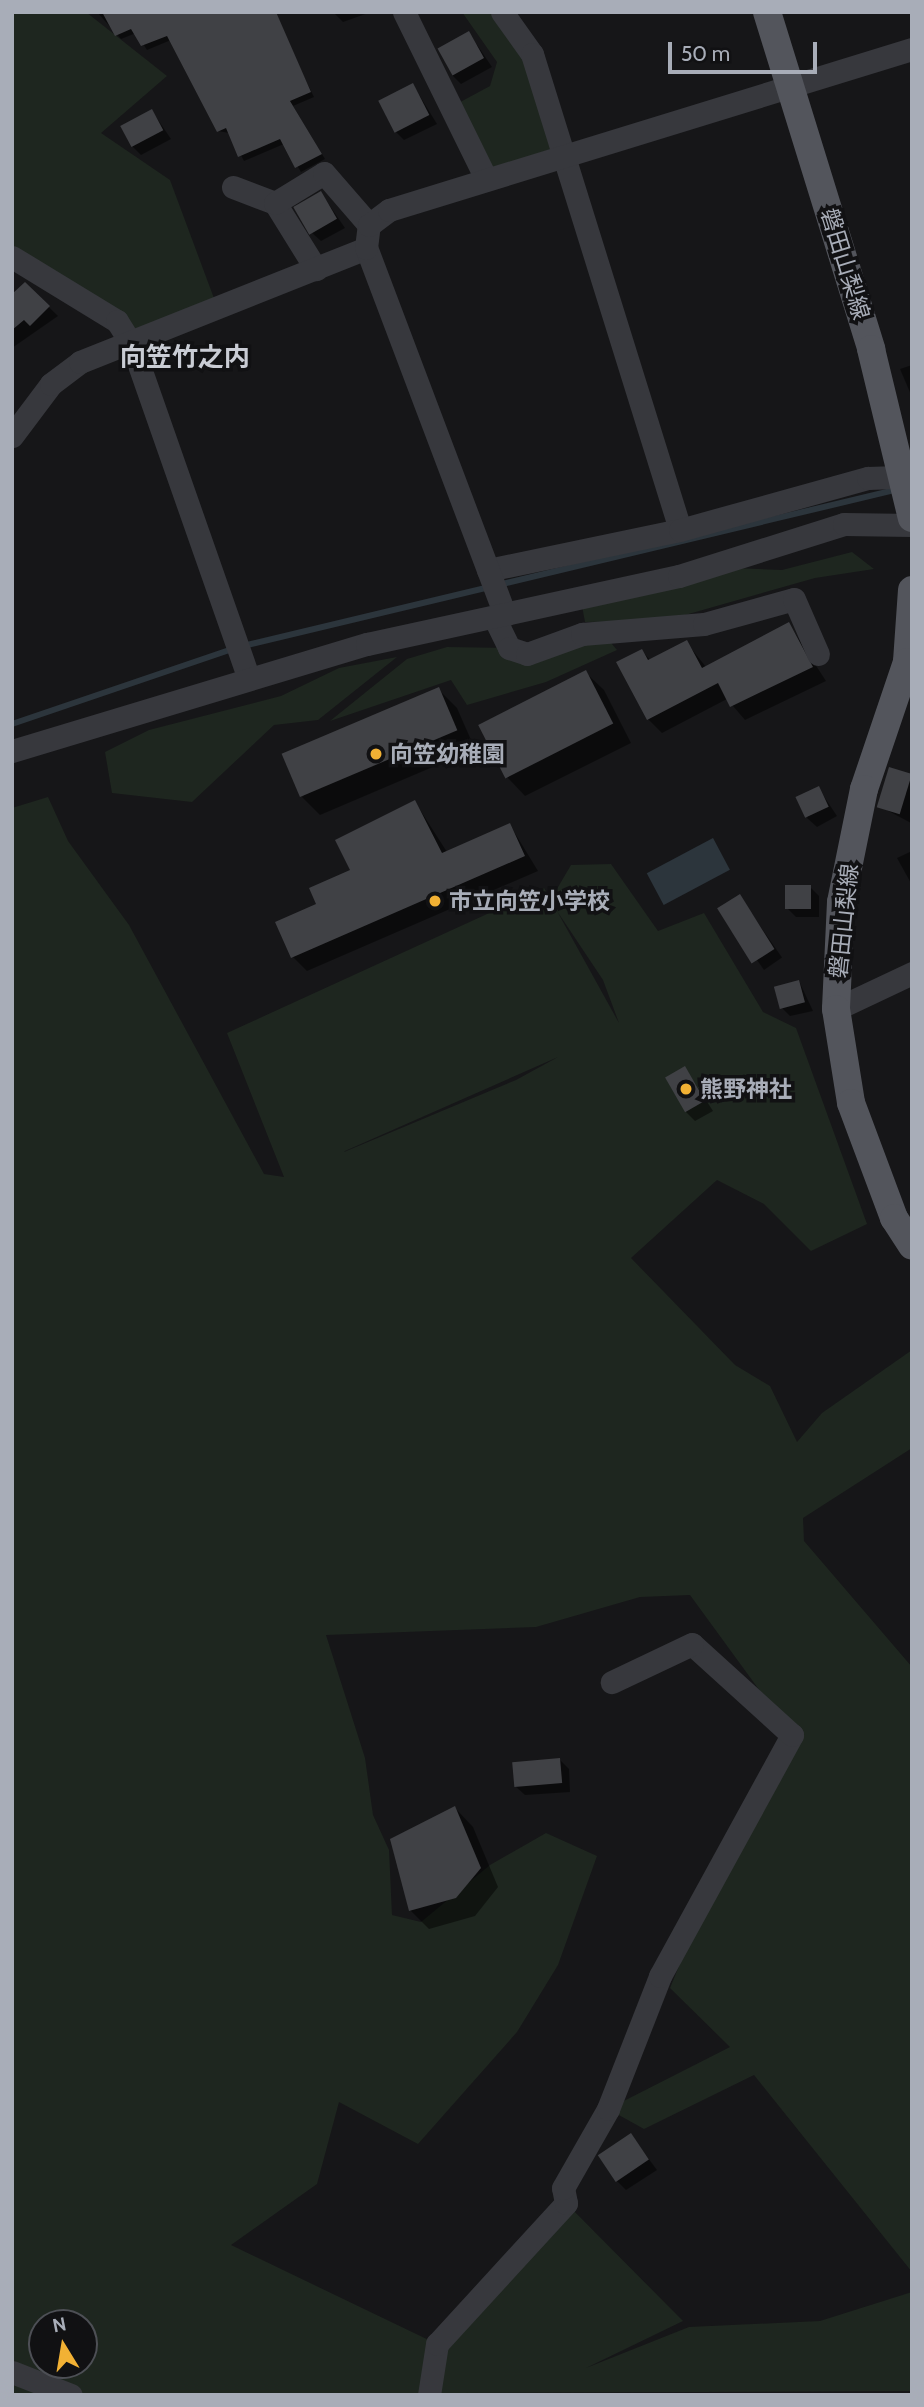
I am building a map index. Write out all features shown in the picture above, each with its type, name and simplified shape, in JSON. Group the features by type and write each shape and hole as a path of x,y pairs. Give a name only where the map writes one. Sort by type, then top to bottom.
{"main road":[{"name":"磐田山梨線","path":"767,12 872,349 912,518"},
{"name":"磐田山梨線","path":"912,590 907,662 864,789 841,902 836,1009 851,1103 894,1218 912,1246"}],"street":[{"path":"404,12 486,179"},
{"path":"502,12 532,54 680,530"},
{"path":"818,654 794,599 704,624 582,634 527,654 509,649 488,570 366,248 369,225 389,210 912,49"},
{"path":"275,203 324,173 369,225"},
{"path":"233,187 275,203 316,269"},
{"path":"12,436 51,384 80,362 132,345 366,248"},
{"path":"12,257 117,321 132,345 247,677"},
{"path":"488,570 680,530 868,478 903,477"},
{"path":"12,751 247,677 679,576 844,524 912,525"},
{"path":"836,1009 912,973"},
{"path":"429,2395 437,2344 566,2203 563,2189 608,2109 660,1976 792,1735 692,1644 612,1682"},
{"path":"12,2372 71,2395"}],"shaded area":[{"path":"12,12 86,12 167,76 101,133 170,180 218,309 127,338 12,265"},
{"path":"462,12 502,12 560,146 483,172 451,107 490,86 497,62"},
{"path":"852,552 874,569 815,578 664,621 585,622 582,606 712,567 782,570"},
{"path":"607,638 617,650 546,682 467,705 451,680 330,721 407,659 447,647 509,648"},
{"path":"397,657 318,720 274,725 192,802 112,793 105,752 149,730 281,696 339,668"},
{"path":"48,797 68,841 129,925 264,1174 284,1177 227,1033 544,888 551,899 571,865 611,864 658,931 704,913 763,1012 796,1028 867,1224 811,1251 764,1204 717,1180 631,1258 735,1365 770,1386 797,1442 822,1413 912,1350 912,1448 803,1518 804,1541 912,1667 912,2272 754,2075 644,2129 608,2109 730,2047 670,1988 713,1883 792,1735 690,1595 640,1597 536,1627 326,1635 365,1758 373,1815 389,1850 392,1915 421,1922 490,1865 546,1833 597,1856 558,1965 517,2032 418,2144 339,2102 317,2184 231,2245 437,2344 566,2203 683,2321 586,2368 689,2327 820,2321 912,2292 912,2391 12,2395 12,808","holes":["557,911 603,980 619,1023","558,1057 516,1080 344,1152"]},
{"path":"713,838 730,870 664,905 647,873"}],"building":[{"path":"102,12 276,12 311,92 290,101 322,154 295,168 280,139 238,157 226,128 217,132 167,36 141,46 131,29 115,36"},
{"path":"469,31 484,58 453,76 438,48"},
{"path":"413,83 429,115 395,133 378,101"},
{"path":"152,109 163,130 131,147 120,126"},
{"path":"321,191 337,219 309,235 293,207"},
{"path":"25,282 50,306 30,326 24,320 12,330 12,294"},
{"path":"789,622 813,667 730,707 718,683 647,720 616,662 642,649 648,660 687,640 702,668"},
{"path":"586,670 613,723 505,778 478,725"},
{"path":"439,687 457,730 300,797 282,754"},
{"path":"889,767 912,774 900,814 877,807"},
{"path":"819,786 829,807 805,818 795,797"},
{"path":"415,800 442,853 510,823 525,856 291,958 275,922 316,904 309,888 350,870 335,840"},
{"path":"785,885 811,885 811,909 785,909"},
{"path":"740,894 774,949 752,963 717,908"},
{"path":"799,980 805,1002 780,1009 774,987"},
{"path":"685,1066 705,1101 685,1112 665,1078"},
{"path":"560,1758 562,1783 514,1787 512,1762"},
{"path":"455,1806 481,1868 456,1898 409,1911 390,1839"},
{"path":"631,2133 649,2160 616,2182 598,2155"}],"waterway":[{"path":"243,646 899,489"},
{"path":"12,724 232,649"}],"place":[{"name":"向笠幼稚園","path":"376,754"},
{"name":"市立向笠小学校","path":"435,901"},
{"name":"熊野神社","path":"686,1089"}],"district":[{"name":"向笠竹之内","path":"185,358"}]}
